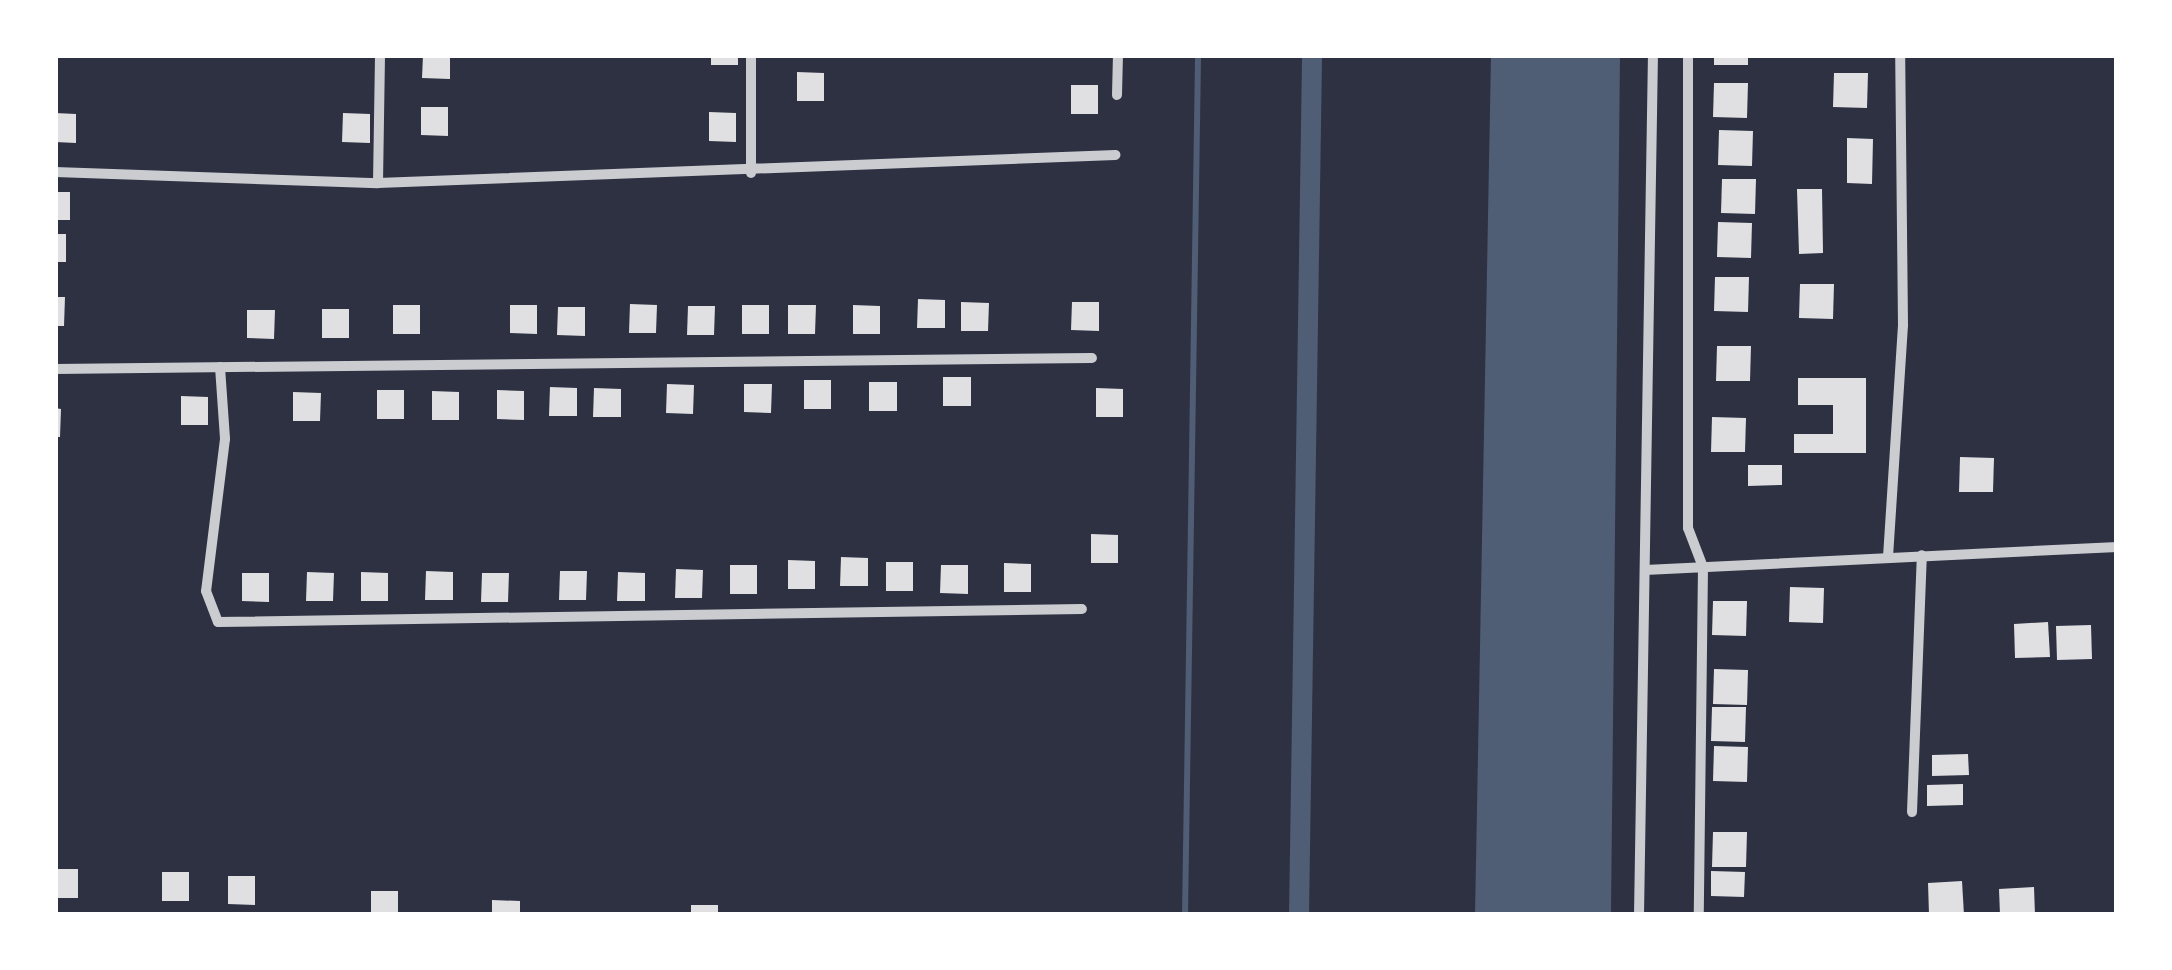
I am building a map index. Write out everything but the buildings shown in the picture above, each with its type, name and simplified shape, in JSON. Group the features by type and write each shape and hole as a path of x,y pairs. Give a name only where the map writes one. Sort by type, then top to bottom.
{"street":[{"path":"378,183 380,55"},
{"path":"751,55 751,173"},
{"path":"1117,95 1118,55"},
{"path":"1639,915 1653,55"},
{"path":"1688,55 1688,528 1703,567 1699,915"},
{"path":"1888,557 1904,325 1900,55"},
{"path":"55,172 378,183 751,173 1115,155"},
{"path":"55,369 1092,358"},
{"path":"220,367 224,438 206,591 218,622 1082,609"},
{"path":"1645,570 2117,547"},
{"path":"1912,812 1922,554"}],"water":[{"path":"1491,55 1620,55 1611,915 1475,915"}],"waterway":[{"path":"1185,915 1198,55"},
{"path":"1299,915 1312,55"}]}
